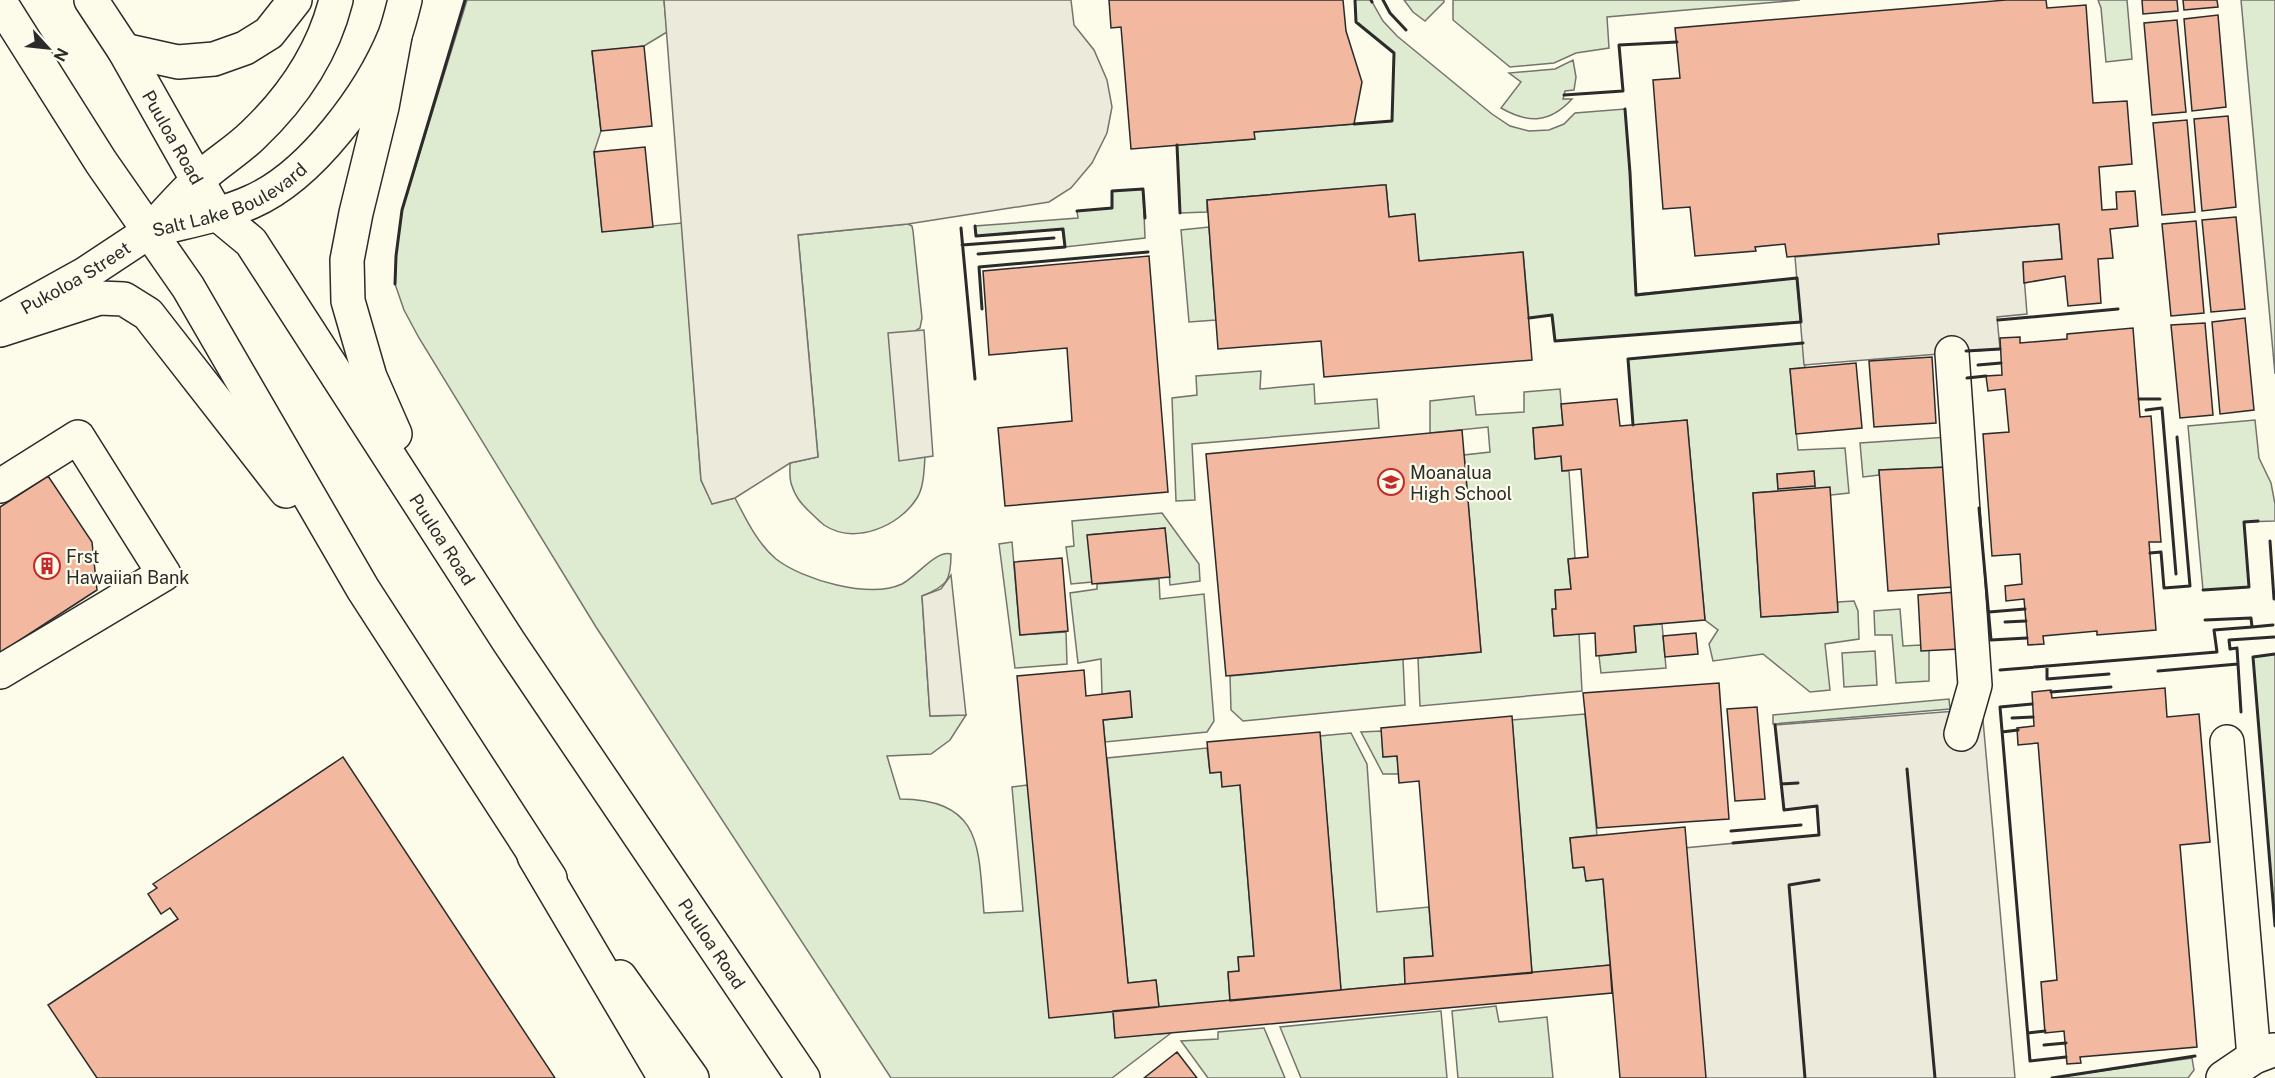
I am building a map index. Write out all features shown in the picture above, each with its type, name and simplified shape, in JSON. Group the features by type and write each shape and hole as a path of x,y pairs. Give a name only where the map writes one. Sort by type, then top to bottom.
{"main road":[{"name":"Puuloa Road","path":"91,0 124,50 216,213 251,242 509,642 803,1078"},
{"path":"124,50 178,62 214,58 245,48 269,33 295,0"},
{"name":"Salt Lake Boulevard","path":"150,231 198,180 253,135 289,94 322,42 336,0"},
{"name":"Salt Lake Boulevard","path":"150,231 253,202 295,174 321,149 365,92 394,36 405,0"},
{"path":"0,2 101,162 188,287 363,589 534,856 665,1078"},
{"path":"394,36 382,107 347,260 348,301 370,377 436,527"},
{"name":"Pukoloa Street","path":"0,321 84,274 150,231"},
{"path":"0,330 99,298 124,299 148,314 363,589"},
{"path":"1952,352 1975,685 1961,734"},
{"path":"0,486 78,437 164,574 0,672"},
{"path":"2223,1078 2264,1053 2227,742"},
{"path":"534,856 692,1078"}],"green space":[{"path":"467,0 664,0 667,32 644,46 592,52 601,131 594,152 602,231 682,223 701,480 712,503 735,498 758,538 776,559 802,574 819,580 855,588 888,588 902,584 939,556 951,554 950,571 946,581 937,589 922,596 930,716 966,715 950,740 931,754 887,756 900,799 927,801 947,808 961,818 971,832 977,848 984,913 1023,911 1012,787 1027,785 1113,1011 1115,1037 1171,1033 1112,1078 891,1078 596,627 419,338 404,310 395,284 402,210"},
{"path":"1355,0 1371,0 1383,21 1397,36 1492,114 1510,126 1529,131 1549,130 1564,124 1575,113 1625,109 1636,294 1797,278 1801,322 1555,341 1552,315 1529,318 1523,252 1419,261 1414,214 1389,217 1386,185 1207,200 1207,212 1180,213 1177,145 1254,139 1254,132 1392,121 1394,53 1356,22"},
{"path":"1404,0 1444,0 1444,2 1425,21 1413,12"},
{"path":"1453,0 1800,0 1607,17 1609,48 1576,53 1554,63 1510,67 1453,20"},
{"path":"2098,0 2127,0 2132,59 2106,62 2101,8"},
{"path":"2241,0 2275,0 2275,374"},
{"path":"1573,60 1576,77 1574,90 1565,91 1563,99 1572,99 1556,113 1547,117 1530,119 1501,108 1521,82 1509,73 1555,69"},
{"path":"1143,189 1145,238 1065,247 1062,229 976,236 975,226 1078,218 1077,211 1112,208 1112,191"},
{"path":"908,224 912,226 913,231 922,318 920,328 915,331 899,460 925,457 922,484 917,498 909,508 888,525 862,533 836,531 824,525 804,506 790,480 790,463 818,457 798,235"},
{"path":"1209,227 1216,320 1189,322 1181,230"},
{"path":"1803,343 1805,368 1790,369 1798,450 1845,448 1849,493 1831,495 1815,488 1814,471 1777,474 1778,491 1753,493 1761,617 1837,612 1838,602 1854,601 1858,611 1859,639 1825,644 1830,690 1810,692 1763,654 1713,661 1709,644 1718,630 1705,620 1687,420 1633,425 1628,359"},
{"path":"1261,371 1260,389 1314,384 1315,404 1377,399 1379,428 1192,444 1195,500 1176,501 1172,398 1197,395 1196,376"},
{"path":"1560,389 1563,425 1533,428 1535,459 1561,456 1562,471 1569,471 1575,558 1568,560 1571,589 1555,591 1556,609 1552,610 1554,636 1579,634 1582,691 1420,706 1418,658 1481,652 1464,455 1490,452 1488,427 1430,433 1430,401 1474,396 1476,415 1524,412 1524,392"},
{"path":"2255,420 2259,458 2271,483 2275,521 2244,522 2249,587 2203,590 2188,426"},
{"path":"1948,437 1948,467 1879,470 1879,475 1863,477 1860,443"},
{"path":"1162,513 1199,564 1200,581 1170,585 1165,528 1088,535 1092,582 1071,584 1066,547 1074,546 1072,521"},
{"path":"1012,542 1020,635 1066,632 1067,664 1015,668 999,544"},
{"path":"1159,579 1160,599 1204,594 1214,721 1207,732 1105,742 1103,720 1132,717 1129,691 1102,694 1101,659 1078,663 1070,593 1097,589 1097,584"},
{"path":"1900,609 1903,646 1921,645 1929,650 1929,681 1896,683 1892,635 1875,635 1874,611"},
{"path":"1662,624 1666,668 1601,673 1599,656 1636,652 1634,626"},
{"path":"1875,651 1877,685 1844,687 1842,653"},
{"path":"2275,654 2275,926 2253,657"},
{"path":"1403,659 1405,705 1243,721 1231,710 1230,676"},
{"path":"1949,699 1950,709 1773,724 1773,715"},
{"path":"1585,714 1597,835 1570,838 1573,868 1584,867 1586,881 1603,879 1610,965 1532,973 1512,720"},
{"path":"1382,731 1383,757 1397,756 1399,774 1383,774 1361,732"},
{"path":"1351,733 1367,764 1377,912 1429,907 1433,956 1404,958 1405,984 1341,990 1320,736"},
{"path":"1207,748 1210,773 1221,772 1222,786 1240,785 1254,956 1238,957 1239,971 1228,973 1230,1001 1159,1007 1156,980 1128,983 1107,758"},
{"path":"1496,1006 1499,1022 1547,1017 1553,1078 1458,1078 1452,1011"},
{"path":"1441,1011 1447,1078 1301,1078 1280,1027"},
{"path":"1264,1028 1285,1078 1208,1078 1181,1041 1218,1039 1218,1032"},
{"path":"2192,1058 2194,1070 2188,1078 2052,1078"}],"shaded area":[{"path":"664,0 1071,0 1074,25 1094,50 1107,80 1112,107 1107,133 1092,163 1071,188 1049,202 908,224 798,235 818,457 790,463 735,498 712,504 701,480"},
{"path":"2059,224 2062,259 2023,263 2027,314 1997,317 2000,349 1804,365 1795,257 1939,244 1938,234"},
{"path":"924,330 933,456 899,461 888,333"},
{"path":"951,575 966,715 930,716 922,596 941,589"},
{"path":"1982,709 2015,1078 1705,1078 1684,848 1819,835 1817,806 1784,810 1775,725"}],"building":[{"path":"1109,0 1343,0 1346,31 1362,82 1354,124 1254,132 1255,139 1131,149 1121,27 1111,28"},
{"path":"2006,0 2046,0 2047,8 2086,5 2093,103 2127,101 2132,164 2099,167 2102,210 2117,209 2116,192 2135,191 2138,226 2110,229 2113,258 2098,259 2101,303 2068,306 2065,276 2024,283 2023,262 2062,259 2059,224 1938,234 1939,244 1787,257 1785,244 1755,247 1756,251 1695,256 1690,207 1663,209 1653,80 1680,78 1675,28"},
{"path":"2142,0 2177,0 2178,11 2143,14"},
{"path":"2183,0 2217,0 2218,7 2184,10"},
{"path":"2218,15 2226,107 2192,111 2184,19"},
{"path":"2177,20 2186,112 2152,115 2144,23"},
{"path":"644,46 652,126 601,131 592,51"},
{"path":"2228,116 2236,207 2202,211 2194,119"},
{"path":"2187,120 2195,212 2162,215 2153,123"},
{"path":"645,147 653,227 602,232 594,152"},
{"path":"1386,185 1389,217 1415,214 1419,261 1523,252 1532,360 1324,377 1321,341 1218,349 1207,200"},
{"path":"2236,217 2245,309 2211,312 2202,220"},
{"path":"2196,221 2204,313 2171,316 2162,224"},
{"path":"1149,256 1168,492 1005,506 998,428 1072,421 1067,348 989,355 983,271"},
{"path":"2245,318 2254,410 2220,414 2212,322"},
{"path":"2205,323 2213,415 2180,418 2171,325"},
{"path":"2133,328 2140,417 2151,416 2161,542 2149,542 2156,630 2097,635 2097,631 2043,636 2044,644 2028,645 2024,599 2006,601 2005,586 2022,584 2020,554 1992,556 1983,434 2009,432 2005,389 1988,391 1986,376 2002,375 2000,338 2020,337 2020,343 2067,339 2067,334"},
{"path":"1932,357 1936,423 1874,427 1869,361"},
{"path":"1856,363 1862,428 1796,434 1790,369"},
{"path":"1617,399 1620,426 1687,420 1705,620 1634,626 1636,652 1596,656 1595,633 1554,636 1552,609 1556,609 1555,590 1571,589 1568,559 1588,557 1581,469 1562,471 1561,456 1535,459 1533,428 1563,425 1561,404"},
{"path":"1462,430 1481,652 1226,676 1206,454"},
{"path":"1948,467 1954,587 1888,591 1879,470"},
{"path":"1814,471 1815,486 1778,489 1777,474"},
{"name":"Frst Hawaiian Bank","path":"48,476 92,542 97,590 0,653 0,507"},
{"path":"1830,487 1838,612 1761,617 1753,493"},
{"path":"1165,528 1170,577 1092,584 1087,535"},
{"path":"1062,558 1068,631 1020,635 1014,562"},
{"path":"1956,592 1959,649 1921,651 1918,595"},
{"path":"1696,633 1698,654 1665,657 1663,636"},
{"path":"1084,670 1086,696 1130,691 1132,717 1103,720 1128,983 1156,980 1159,1007 1049,1018 1017,676"},
{"path":"1719,683 1729,819 1597,828 1583,693"},
{"path":"2165,688 2167,717 2199,714 2210,842 2180,845 2197,1047 2080,1057 2081,1063 2067,1064 2064,1031 2045,1033 2041,982 2057,980 2038,743 2018,745 2017,728 2034,726 2032,692 2051,690 2052,698"},
{"path":"1757,707 1765,799 1735,801 1727,709"},
{"path":"1512,716 1532,973 1405,984 1404,958 1433,956 1419,781 1399,783 1397,756 1383,757 1381,728"},
{"path":"1320,732 1341,990 1230,1001 1228,972 1239,971 1238,957 1254,956 1240,785 1222,787 1221,772 1210,773 1207,742"},
{"path":"343,757 555,1078 97,1078 48,1005 178,919 170,908 161,914 148,894 157,888 153,884"},
{"path":"1685,827 1706,1078 1620,1078 1603,879 1586,881 1584,867 1573,868 1570,838"},
{"path":"1610,965 1612,993 1115,1038 1113,1011"},
{"path":"1177,1052 1197,1078 1144,1078"}],"wall":[{"path":"395,284 402,210 465,0"},
{"path":"1354,124 1392,121 1394,53 1356,22 1355,0"},
{"path":"1383,0 1390,13 1406,30"},
{"path":"1564,95 1623,91 1619,45 1677,42"},
{"path":"1529,318 1552,315 1555,341 1801,322 1797,278 1636,295 1625,109"},
{"path":"1177,145 1180,213"},
{"path":"1077,211 1112,208 1112,191 1143,189 1145,218"},
{"path":"975,226 976,236 1063,229 1065,247 978,254"},
{"path":"961,228 975,379"},
{"path":"962,245 1054,238"},
{"path":"982,309 979,267 1148,252"},
{"path":"1998,320 2118,309"},
{"path":"1633,425 1628,359 1803,343"},
{"path":"1966,351 2000,349"},
{"path":"1978,365 2001,363"},
{"path":"1967,378 1986,376"},
{"path":"2139,399 2160,399"},
{"path":"2146,410 2162,408 2176,574"},
{"path":"2150,553 2161,552 2164,588 2190,586 2177,437"},
{"path":"1979,508 1991,640 2027,638"},
{"path":"2203,590 2249,587 2244,522 2258,521"},
{"path":"2270,541 2274,599"},
{"path":"1989,612 2025,609"},
{"path":"2000,670 2217,652 2214,630 2252,627 2251,618 2205,620"},
{"path":"2005,622 2026,621"},
{"path":"2252,627 2273,625"},
{"path":"2241,712 2237,648 2230,649 2229,640 2274,637"},
{"path":"2275,654 2253,657 2275,926"},
{"path":"2158,671 2238,664"},
{"path":"2047,666 2047,679 2109,674"},
{"path":"2051,692 2111,687"},
{"path":"2032,704 2000,707 2030,1061 2066,1057"},
{"path":"2012,718 2033,717"},
{"path":"1733,843 1819,835 1817,806 1784,810 1775,725"},
{"path":"2002,732 2018,730"},
{"path":"1907,769 1935,1078"},
{"path":"1781,784 1798,783"},
{"path":"1731,831 1801,825"},
{"path":"1805,1078 1789,885 1819,880"},
{"path":"2028,1033 2045,1031"},
{"path":"2044,1045 2066,1043"},
{"path":"2052,1078 2195,1056"}],"place":[{"name":"Moanalua High School","path":"1391,482"},
{"name":"Frst Hawaiian Bank","path":"47,566"}]}
